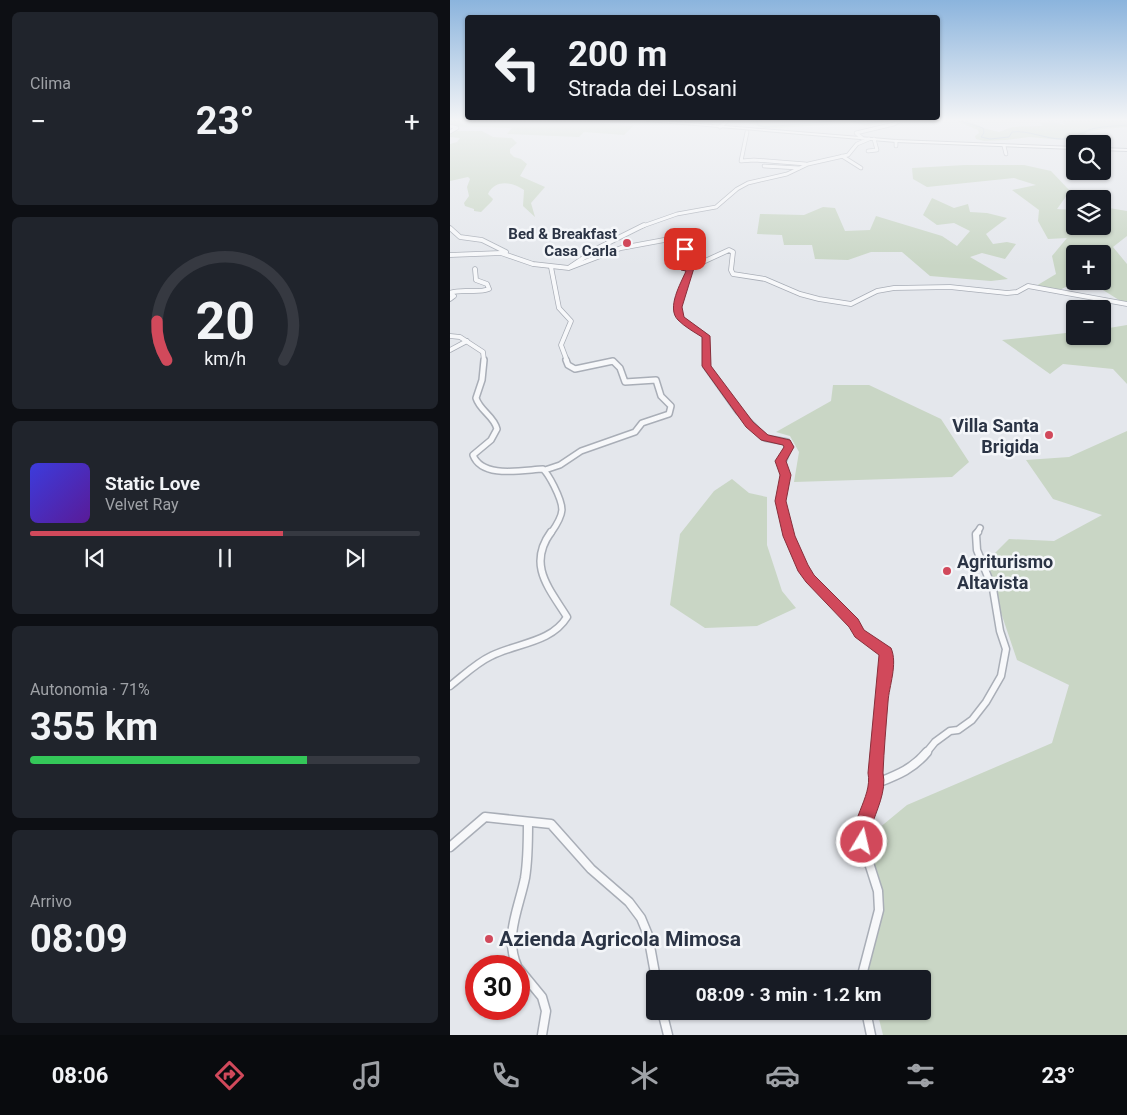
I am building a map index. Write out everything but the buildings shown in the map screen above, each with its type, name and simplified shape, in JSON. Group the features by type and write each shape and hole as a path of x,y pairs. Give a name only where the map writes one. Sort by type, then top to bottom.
{"street":[{"path":"569,268 598,248 636,228 676,214 716,207 737,189 748,183 788,174 797,169"},
{"path":"450,228 460,237 482,240 528,263 569,268 622,248 675,238 682,239 687,244 680,258 680,267 690,268 729,250 733,252 731,270 734,274 765,279 800,294 844,303 856,303 877,292 901,288 950,287 1007,293 1017,292 1032,286 1069,295 1127,304"},
{"path":"450,255 501,253 512,256"},
{"path":"450,336 456,336 483,352 482,382 477,392 477,403 497,426 497,432 491,440 472,455 473,461 478,466 494,470 545,470 560,465 581,451 635,432 642,423 669,414 671,406 661,396 656,380 625,382 620,368 613,362 575,369 568,365 563,355 562,341 569,330 571,321 559,308 551,267"},
{"path":"690,268 681,292 678,307 680,318 706,336 706,366 750,424 765,438 787,442 789,447 781,461 786,475 780,501 789,536 802,567 810,578 854,623 860,634 886,652 875,773 877,783 862,832 862,842 879,900 863,970"},
{"path":"450,299 454,296 450,294 455,291 482,292 489,289 486,284 476,280 475,269"},
{"path":"450,350 467,342"},
{"path":"450,686 488,658 516,645 550,635 564,624 567,617 544,578 540,560 543,543 562,518 564,508 563,500 545,470"},
{"path":"877,783 905,772 918,763 935,742 950,731 958,730 972,720 986,702 1001,676 1006,649 1000,630 993,589 977,550 976,534 980,528"},
{"path":"450,847 485,816 528,823 551,824 563,835 591,869 629,902 641,918 648,936 654,970"},
{"path":"512,955 512,922 525,876 528,823"},
{"path":"530,982 542,997 546,1011 542,1035"},
{"path":"664,1020 668,1035"},
{"path":"868,1020 871,1035"}],"green space":[{"path":"450,169 524,169 520,176 545,187 531,203 535,217 523,206 524,190 520,187 504,183 495,186 488,194 493,199 492,201 481,212 474,211 474,209 465,206 464,203 469,196 467,187 470,179 468,177 450,181"},
{"path":"912,169 1043,169 1051,171 1069,190 1066,190 1066,197 1057,209 1066,210 1066,235 1111,235 1111,208 1127,211 1127,236 1113,247 1127,264 1127,305 1103,290 1111,290 1111,245 1066,245 1066,287 1060,290 1036,286 1056,274 1052,256 1067,238 1048,239 1038,221 1039,210 1012,190 1036,185 1014,178 927,187 913,179"},
{"path":"932,198 954,208 968,204 970,212 987,213 1007,218 986,234 993,244 1007,242 1016,244 1005,259 982,253 970,257 1008,279 991,281 930,276 902,252 871,252 848,260 815,259 812,245 784,245 782,235 757,234 760,214 804,215 823,207 835,208 845,231 870,230 876,216 942,236 957,246 970,231 954,223 937,225 923,215"},
{"path":"1127,325 1127,384 1113,369 1063,364 1050,374 1002,340 1066,333 1066,345 1111,345 1111,328"},
{"path":"833,385 869,385 941,419 969,462 952,477 794,482 799,452 790,436 776,432 831,401"},
{"path":"1127,431 1127,1035 883,1035 879,1020 931,1020 931,970 866,970 876,899 871,864 873,833 907,805 1052,743 1069,685 1017,660 993,589 982,566 1009,539 1054,541 1102,515 1053,499 1026,460 1069,457"},
{"path":"732,479 749,493 767,497 767,545 782,591 796,608 757,626 705,628 670,605 680,534 714,491"}],"place":[{"name":"Bed & Breakfast Casa Carla","path":"627,243"},
{"name":"Villa Santa Brigida","path":"1049,435"},
{"name":"Agriturismo Altavista","path":"947,571"},
{"name":"Azienda Agricola Mimosa","path":"489,939"}],"route":[{"path":"685,249 679,264 680,267 690,268 690,272 679,299 680,318 706,336 706,366 738,411 765,438 787,442 789,447 781,461 782,470 786,475 780,494 780,501 789,536 802,567 810,578 854,623 860,634 879,645 886,652 875,773 877,783 862,832 862,842"}]}
